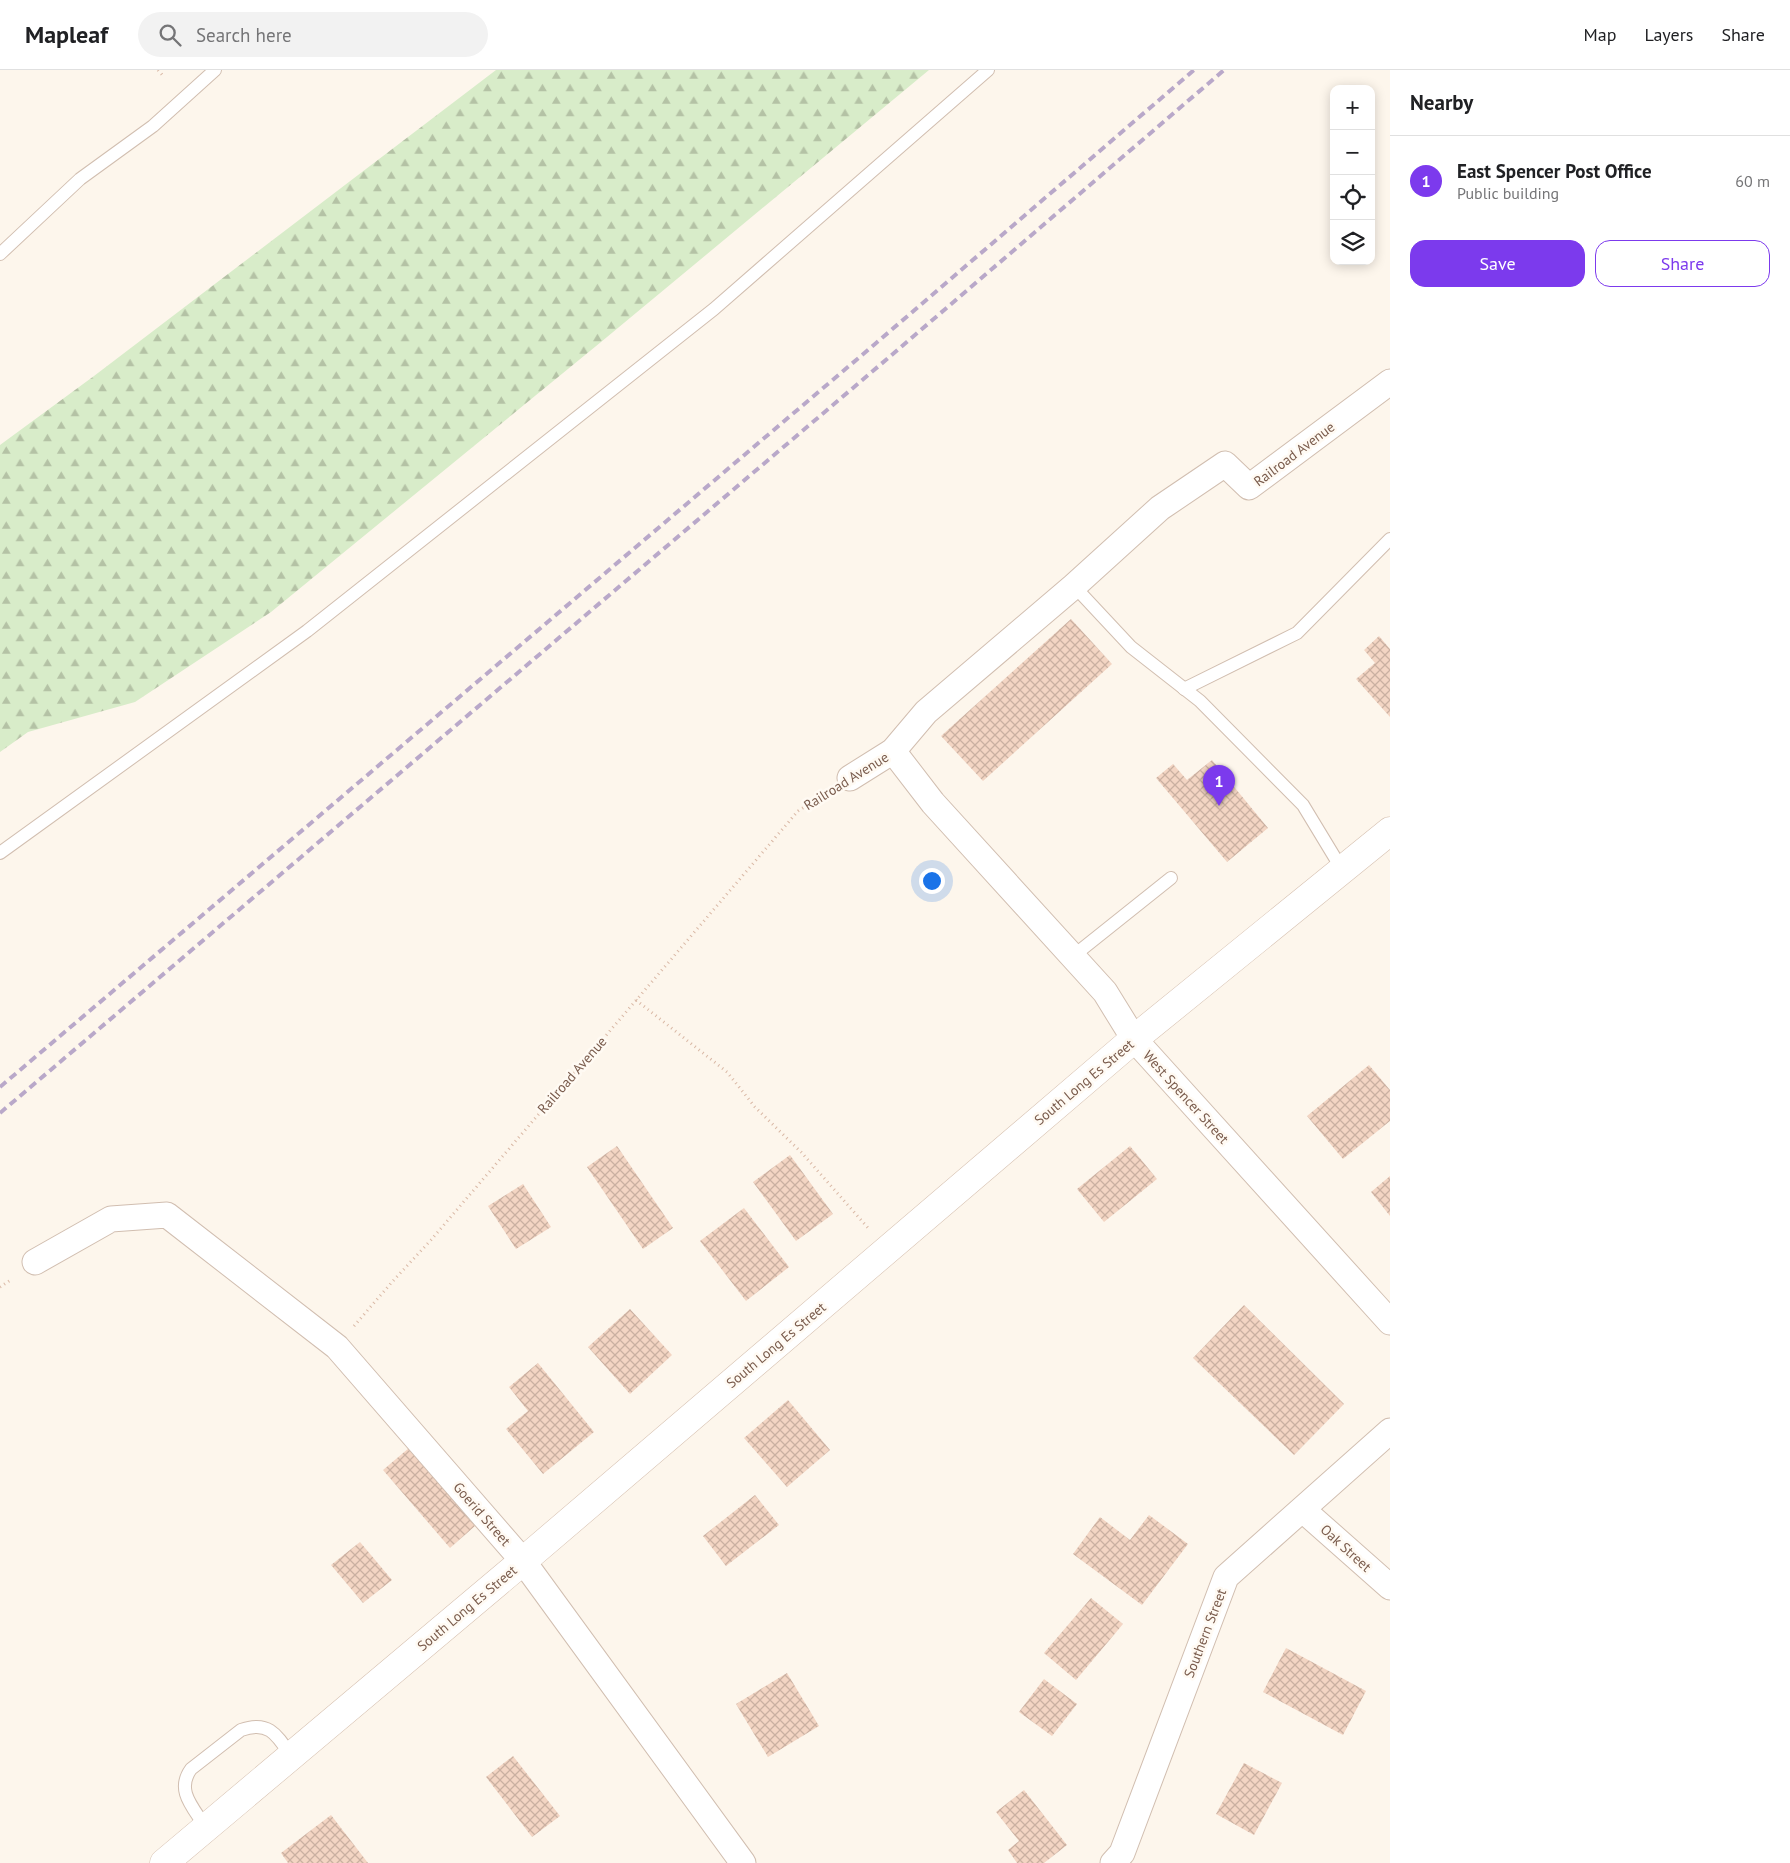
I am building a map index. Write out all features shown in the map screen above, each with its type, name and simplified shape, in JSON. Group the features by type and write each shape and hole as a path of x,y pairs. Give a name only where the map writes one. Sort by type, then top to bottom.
{"street":[{"name":"Railroad Avenue","path":"850,778 893,751 926,712 1074,586 1160,508 1225,464 1249,487 1390,382"},
{"name":"West Spencer Street","path":"893,751 933,803 1104,992 1134,1040 1390,1322"},
{"name":"South Long Es Street","path":"164,1863 523,1561 1134,1040 1390,831"},
{"name":"Goerid Street","path":"35,1262 111,1218 167,1215 337,1347 523,1561 743,1863"},
{"name":"Southern Street","path":"1113,1863 1122,1853 1226,1578 1390,1431"},
{"name":"Oak Street","path":"1303,1510 1390,1587"}],"lane":[{"path":"0,254 80,179 153,126 216,70"},
{"path":"0,853 307,631 699,322 988,70"},
{"path":"1184,689 1297,633 1390,538"},
{"path":"1074,586 1131,647 1200,701 1303,805 1343,871"},
{"path":"1072,957 1171,878"},
{"path":"206,1828 185,1792 185,1777 191,1769 241,1730 250,1726 260,1726 270,1730 277,1736 291,1756"}],"path":[{"path":"158,70 164,77"},
{"name":"Railroad Avenue","path":"337,1347 798,811 850,778"},
{"path":"636,1000 727,1072 755,1107 801,1152 888,1249"}],"green space":[{"path":"496,70 929,70 271,612 135,702 28,732 0,752 0,445 94,376"}],"building":[{"path":"1071,619 1112,664 983,781 941,736"},
{"path":"1379,636 1390,649 1390,717 1356,679 1375,663 1364,650"},
{"path":"1212,760 1268,828 1227,862 1156,778 1173,764 1187,780"},
{"path":"1369,1065 1390,1090 1390,1121 1343,1159 1307,1116"},
{"path":"617,1146 673,1228 643,1249 587,1167"},
{"path":"1130,1146 1157,1179 1104,1222 1077,1189"},
{"path":"790,1155 833,1214 796,1241 753,1182"},
{"path":"1390,1176 1390,1216 1371,1192"},
{"path":"523,1184 551,1227 516,1249 488,1206"},
{"path":"744,1208 789,1267 746,1301 700,1241"},
{"path":"1244,1305 1344,1404 1294,1455 1193,1358"},
{"path":"630,1309 672,1355 630,1394 588,1347"},
{"path":"538,1363 594,1432 543,1474 506,1429 528,1411 509,1387"},
{"path":"788,1400 830,1450 787,1487 744,1438"},
{"path":"409,1448 475,1526 450,1548 383,1470"},
{"path":"755,1495 779,1525 726,1566 703,1536"},
{"path":"1149,1515 1188,1544 1142,1605 1073,1554 1100,1517 1130,1540"},
{"path":"360,1542 392,1580 363,1603 331,1565"},
{"path":"1091,1598 1123,1624 1076,1680 1044,1653"},
{"path":"1286,1648 1366,1691 1343,1735 1263,1692"},
{"path":"787,1673 819,1726 768,1757 736,1704"},
{"path":"1044,1679 1077,1704 1052,1736 1019,1712"},
{"path":"513,1756 560,1816 532,1837 486,1777"},
{"path":"1244,1763 1282,1783 1254,1835 1216,1814"},
{"path":"1024,1790 1067,1845 1044,1863 1017,1863 1008,1850 1019,1841 996,1812"},
{"path":"331,1815 368,1863 288,1863 281,1853"}],"railway":[{"path":"0,1087 875,344 1194,70"},
{"path":"0,1113 1224,70"}],"place":[{"name":"East Spencer Post Office","path":"1219,806"}]}
